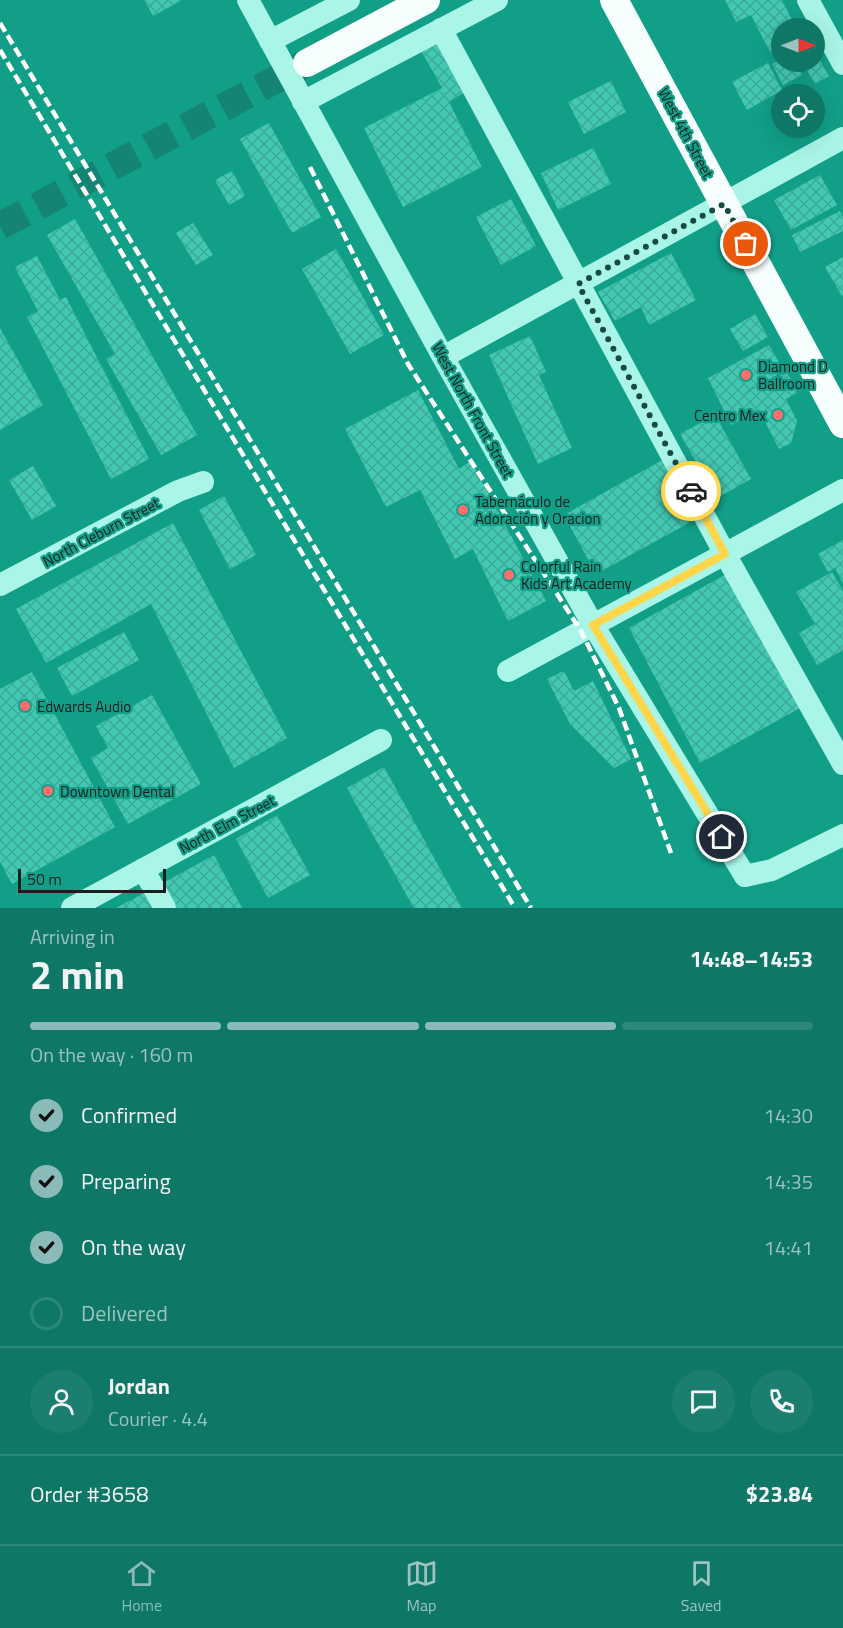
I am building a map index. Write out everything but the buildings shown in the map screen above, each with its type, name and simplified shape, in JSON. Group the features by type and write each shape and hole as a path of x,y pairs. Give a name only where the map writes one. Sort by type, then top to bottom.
{"main road":[{"path":"307,63 426,0"},
{"name":"West 4th Street","path":"614,0 843,424"}],"street":[{"name":"West North Front Street","path":"248,0 442,357 593,625 745,876 772,870 843,835"},
{"path":"270,41 350,0"},
{"path":"303,102 497,0"},
{"path":"808,0 843,64"},
{"path":"441,29 725,554 843,764"},
{"path":"442,357 843,138"},
{"name":"North Cleburn Street","path":"0,585 178,491 203,482"},
{"path":"508,671 843,490"},
{"name":"North Elm Street","path":"72,908 381,740"},
{"path":"143,869 165,908"}],"tunnel":[{"path":"0,226 307,63"}],"railway":[{"path":"0,23 531,908"},
{"path":"0,50 515,908"},
{"path":"310,167 408,364 581,631 619,708 671,853"}],"way so far":[{"path":"691,491 578,284 724,204 746,244"}],"place":[{"name":"Diamond D Ballroom","path":"746,375"},
{"name":"Centro Mex","path":"778,415"},
{"name":"Tabernáculo de Adoración y Oracion","path":"463,510"},
{"name":"Colorful Rain Kids Art Academy","path":"509,575"},
{"name":"Edwards Audio","path":"25,706"},
{"name":"Downtown Dental","path":"48,791"}],"route":[{"path":"691,491 725,554 593,625 722,837"}]}
